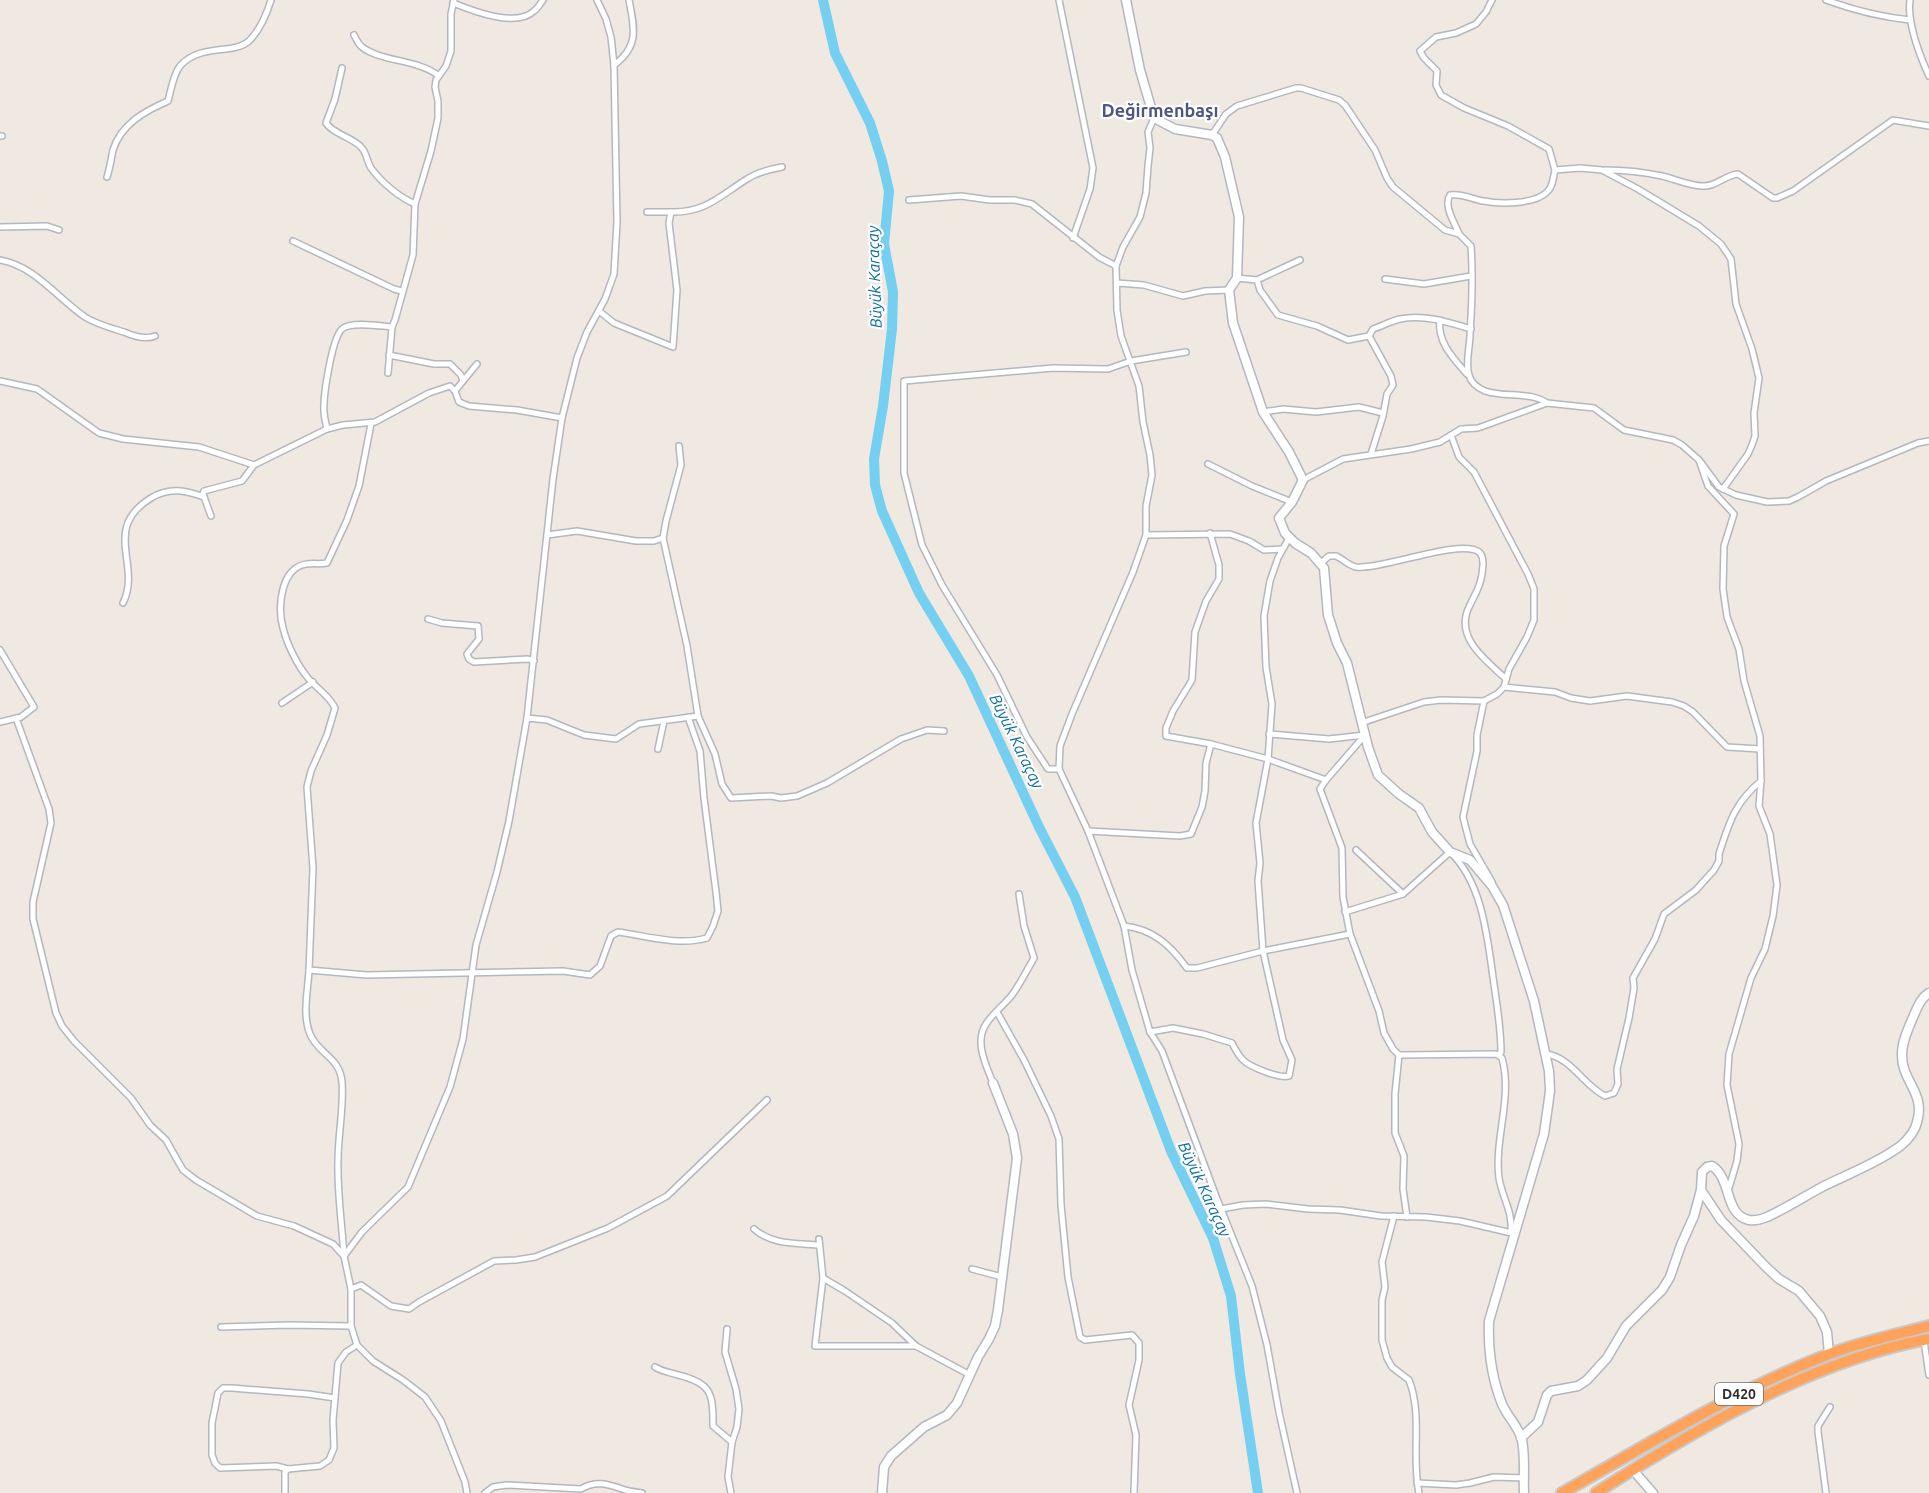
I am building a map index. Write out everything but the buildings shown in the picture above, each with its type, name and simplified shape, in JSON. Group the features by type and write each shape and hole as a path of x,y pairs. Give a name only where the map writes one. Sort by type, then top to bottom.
{"highway":[{"name":"D420","path":"1562,1493 1736,1395 1828,1354 1929,1326"},
{"name":"D420","path":"1596,1493 1691,1436 1758,1400 1804,1379 1874,1352 1926,1340"}],"street":[{"path":"107,177 119,136 145,111 168,101 179,67 199,53 238,46 248,41 259,27 271,0"},
{"path":"388,373 392,327 413,255 415,204 438,118 436,80 446,66 451,51 451,14 454,1 477,12 500,17 521,18 533,12 543,0"},
{"path":"344,1256 362,1232 408,1187 450,1087 463,1039 476,945 509,821 527,718 553,479 562,418 577,358 605,299 614,274 617,222 614,65 611,37 597,0"},
{"path":"614,65 628,52 635,31 628,0"},
{"path":"1059,0 1093,168 1090,189 1073,238"},
{"path":"1126,0 1140,70 1154,118 1148,132 1146,193 1140,217 1123,247 1116,266 1117,310 1121,336 1139,386 1152,475 1146,506 1146,535 1133,572 1064,735 1060,746 1059,769 1088,831 1124,926 1132,970 1150,1032 1162,1051 1240,1254 1258,1309 1297,1493"},
{"path":"1468,375 1471,329 1471,246 1459,234 1447,199 1450,195 1457,194 1486,202 1524,202 1546,194 1552,186 1555,170 1549,149 1508,126 1464,108 1441,95 1436,85 1437,71 1420,51 1436,37 1456,33 1476,24 1492,0"},
{"path":"1826,0 1851,9 1910,20"},
{"path":"1910,0 1910,20 1929,76"},
{"path":"354,35 359,45 369,51 430,69 439,76"},
{"path":"342,68 335,99 326,123 362,147 370,167 381,180 404,199 415,204"},
{"path":"1212,135 1226,114 1237,106 1296,88 1339,100 1346,105 1375,150 1393,187 1445,230 1459,234"},
{"path":"1154,118 1175,129 1212,135 1217,138 1225,157 1239,217 1237,278 1229,290 1233,323 1263,412 1289,452 1303,480"},
{"path":"1555,170 1580,168 1624,170 1702,186 1713,185 1732,174 1738,174 1767,195 1777,198 1793,190 1893,120 1929,126"},
{"path":"647,212 694,211 714,202 748,178 782,167"},
{"path":"1602,170 1699,226 1721,244 1731,259 1736,304 1752,349 1759,378 1754,413 1755,436 1748,454 1723,489"},
{"path":"909,200 961,196 1015,200 1032,204 1099,258 1116,266"},
{"path":"599,311 615,323 673,346 677,290 669,223 671,212"},
{"path":"0,227 47,225 60,230"},
{"path":"293,241 402,291"},
{"path":"0,260 18,266 42,281 86,318 132,335 150,338 155,336"},
{"path":"1237,278 1257,280 1300,260"},
{"path":"1385,279 1424,284 1471,276"},
{"path":"1257,280 1260,290 1278,315 1317,326 1348,340 1369,336 1373,329 1400,319 1440,320 1471,329"},
{"path":"1117,283 1144,285 1183,296 1204,291 1229,290"},
{"path":"1440,320 1439,330 1442,340 1456,362 1476,386 1500,395 1538,398 1547,403 1594,408 1624,430 1673,440 1699,460 1712,479 1723,489 1752,500 1789,501 1826,481 1918,443 1929,441"},
{"path":"327,429 323,410 326,386 334,342 342,328 352,324 392,327"},
{"path":"1369,336 1391,376 1393,385 1386,394 1371,454"},
{"path":"1059,769 1048,769 1027,737 997,675 942,585 922,545 904,473 904,381 1053,368 1108,369 1131,361 1186,352"},
{"path":"390,356 434,364 450,364 461,375 463,381"},
{"path":"455,391 477,364"},
{"path":"0,381 36,389 99,433 123,439 199,447 254,465"},
{"path":"211,516 204,491 242,481 254,465 327,429 343,424 371,424 429,393 450,386 455,391 459,402 469,406 516,410 562,418"},
{"path":"1499,1055 1501,1052 1500,1024 1490,949 1480,906 1456,858 1432,832 1419,808 1378,775 1361,723 1347,663 1336,643 1328,615 1324,568 1321,562 1289,538 1279,518 1292,502 1303,480 1343,459 1411,449 1440,442 1461,429 1478,428 1547,403"},
{"path":"1263,412 1283,409 1316,412 1359,407 1383,413"},
{"path":"371,424 359,486 347,520 327,562 308,563 296,568 287,578 281,608 283,628 296,657 308,678 330,699 335,708 327,735 310,771 306,788 313,868 306,1016 310,1034 317,1045 338,1066 342,1082 338,1161 344,1256 351,1289 351,1326 357,1345 373,1361 425,1397 441,1421 465,1482 467,1493"},
{"path":"1361,723 1424,702 1484,701 1497,694 1504,687 1509,669 1534,620 1534,589 1528,574 1474,472 1459,457 1451,435"},
{"path":"679,446 681,465 663,538 687,646 698,716 715,754 722,784 731,798 797,796 827,783 901,739 927,730 944,730"},
{"path":"1699,460 1708,486 1734,514 1724,546 1723,589 1727,617 1739,649 1744,681 1760,736 1759,806 1770,834 1777,897 1765,949 1751,978 1729,1054 1727,1085 1739,1144 1737,1161 1728,1191"},
{"path":"1208,464 1252,486 1292,502"},
{"path":"123,603 126,597 128,574 124,530 132,514 140,505 156,495 172,490 184,490 204,497"},
{"path":"547,536 576,531 636,541 654,541 663,538"},
{"path":"1210,533 1219,565 1219,579 1206,601 1195,632 1191,680 1173,711 1166,728 1166,736 1211,744 1268,759 1326,780"},
{"path":"1146,535 1230,534 1264,550 1282,549"},
{"path":"1150,1032 1173,1028 1224,1040 1232,1043 1244,1062 1284,1078 1289,1076 1292,1060 1283,1040 1263,951 1258,881 1260,863 1256,823 1268,759 1272,704 1266,668 1264,616 1270,581 1282,549 1289,538"},
{"path":"1321,562 1329,556 1336,555 1350,565 1358,567 1440,551 1472,549 1478,551 1482,556 1482,572 1477,593 1467,609 1465,618 1467,632 1474,650 1506,679"},
{"path":"428,619 478,626 479,639 467,654 474,662 528,659 534,661"},
{"path":"0,650 34,707 21,717 0,722"},
{"path":"282,703 313,682"},
{"path":"1504,687 1555,692 1571,698 1590,700 1627,696 1672,702 1693,712 1727,747 1760,749"},
{"path":"1484,701 1476,735 1477,751 1463,817 1470,844 1490,877 1492,886"},
{"path":"527,718 547,720 584,735 616,739 639,724 698,716"},
{"path":"309,970 367,975 563,971 590,975 600,966 611,936 618,932 694,942 707,938 718,911 700,751 688,717"},
{"path":"16,718 49,809 51,823 33,902 33,919 56,1013 62,1026 131,1098 150,1125 166,1140 183,1170 257,1216 304,1230 333,1244 344,1256"},
{"path":"658,749 664,721"},
{"path":"1269,734 1329,739 1365,735"},
{"path":"1365,735 1320,789 1341,848 1345,912 1350,934 1379,1011 1384,1032 1398,1054 1496,1054 1503,1062 1506,1088 1500,1141 1499,1178 1514,1233"},
{"path":"1088,831 1180,836 1191,834 1202,807 1206,763 1211,744"},
{"path":"1546,1054 1557,1055 1597,1092 1605,1096 1614,1093 1618,1084 1617,1069 1634,988 1633,978 1655,939 1664,914 1696,890 1714,870 1737,806 1761,781"},
{"path":"1356,850 1403,894"},
{"path":"1450,852 1470,860 1492,886 1503,905 1534,1001 1546,1054 1550,1091 1544,1134 1489,1321 1489,1340 1496,1384 1502,1404 1521,1438 1525,1478 1524,1493"},
{"path":"1345,912 1403,894 1450,852"},
{"path":"882,1493 884,1467 891,1456 924,1427 947,1415 957,1403 995,1326 1017,1158 1013,1134 986,1064 981,1044 982,1033 987,1023 1013,994 1034,958 1024,926 1020,894"},
{"path":"1124,926 1140,928 1162,940 1186,968 1197,968 1263,951 1350,934"},
{"path":"1521,1438 1538,1422 1547,1395 1551,1391 1578,1386 1587,1380 1607,1358 1626,1326 1662,1290 1670,1277 1694,1216 1701,1190 1702,1172 1710,1166 1722,1174 1734,1208 1741,1215 1749,1220 1765,1218 1893,1151 1906,1141 1915,1130 1919,1111 1918,1095 1904,1067 1902,1054 1907,1029 1923,997 1929,993"},
{"path":"997,1012 1024,1060 1051,1116 1059,1139 1061,1204 1068,1277 1080,1337 1085,1340 1132,1335 1139,1343 1139,1360 1129,1405 1136,1436 1134,1493"},
{"path":"1398,1054 1395,1123 1396,1138 1404,1156 1403,1189 1407,1216"},
{"path":"351,1289 361,1285 391,1305 409,1310 419,1302 494,1261 535,1257 608,1228 667,1196 767,1100"},
{"path":"1701,1190 1721,1220 1779,1279 1799,1291 1821,1316 1827,1332 1828,1354"},
{"path":"1221,1209 1266,1204 1340,1210 1451,1220 1514,1233"},
{"path":"1394,1216 1382,1262 1385,1287 1382,1300 1382,1333 1389,1362 1395,1371 1409,1380 1413,1393 1419,1493"},
{"path":"754,1229 762,1237 782,1243 819,1242 824,1278 815,1346 916,1346"},
{"path":"972,1269 1002,1277"},
{"path":"824,1278 892,1323 916,1346 970,1375"},
{"path":"221,1327 289,1324 351,1326"},
{"path":"727,1329 725,1352 736,1389 739,1409 728,1477 731,1493"},
{"path":"1926,1340 1929,1375"},
{"path":"335,1398 223,1388 218,1393 212,1423 212,1455 215,1464 220,1468 276,1466 288,1468 320,1466 329,1460 334,1448 333,1430 338,1363 346,1352 357,1345"},
{"path":"656,1367 663,1372 693,1379 704,1385 711,1393 714,1404 713,1426 732,1442"},
{"path":"1826,1493 1818,1426 1830,1407"},
{"path":"285,1493 285,1472 288,1468"},
{"path":"1633,1470 1653,1493"},
{"path":"1417,1483 1456,1485 1494,1477 1525,1478"},
{"path":"485,1493 493,1487 506,1485 581,1491 588,1485 611,1484 624,1490 642,1493"}],"waterway":[{"name":"Büyük Karaçay","path":"823,0 835,53 870,123 889,191 884,244 893,292 892,329 874,459 875,485 882,511 919,593 969,676 1039,827 1075,897 1171,1151 1213,1238 1231,1296 1258,1493"}],"district":[{"name":"Değirmenbaşı","path":"1160,111"}]}
